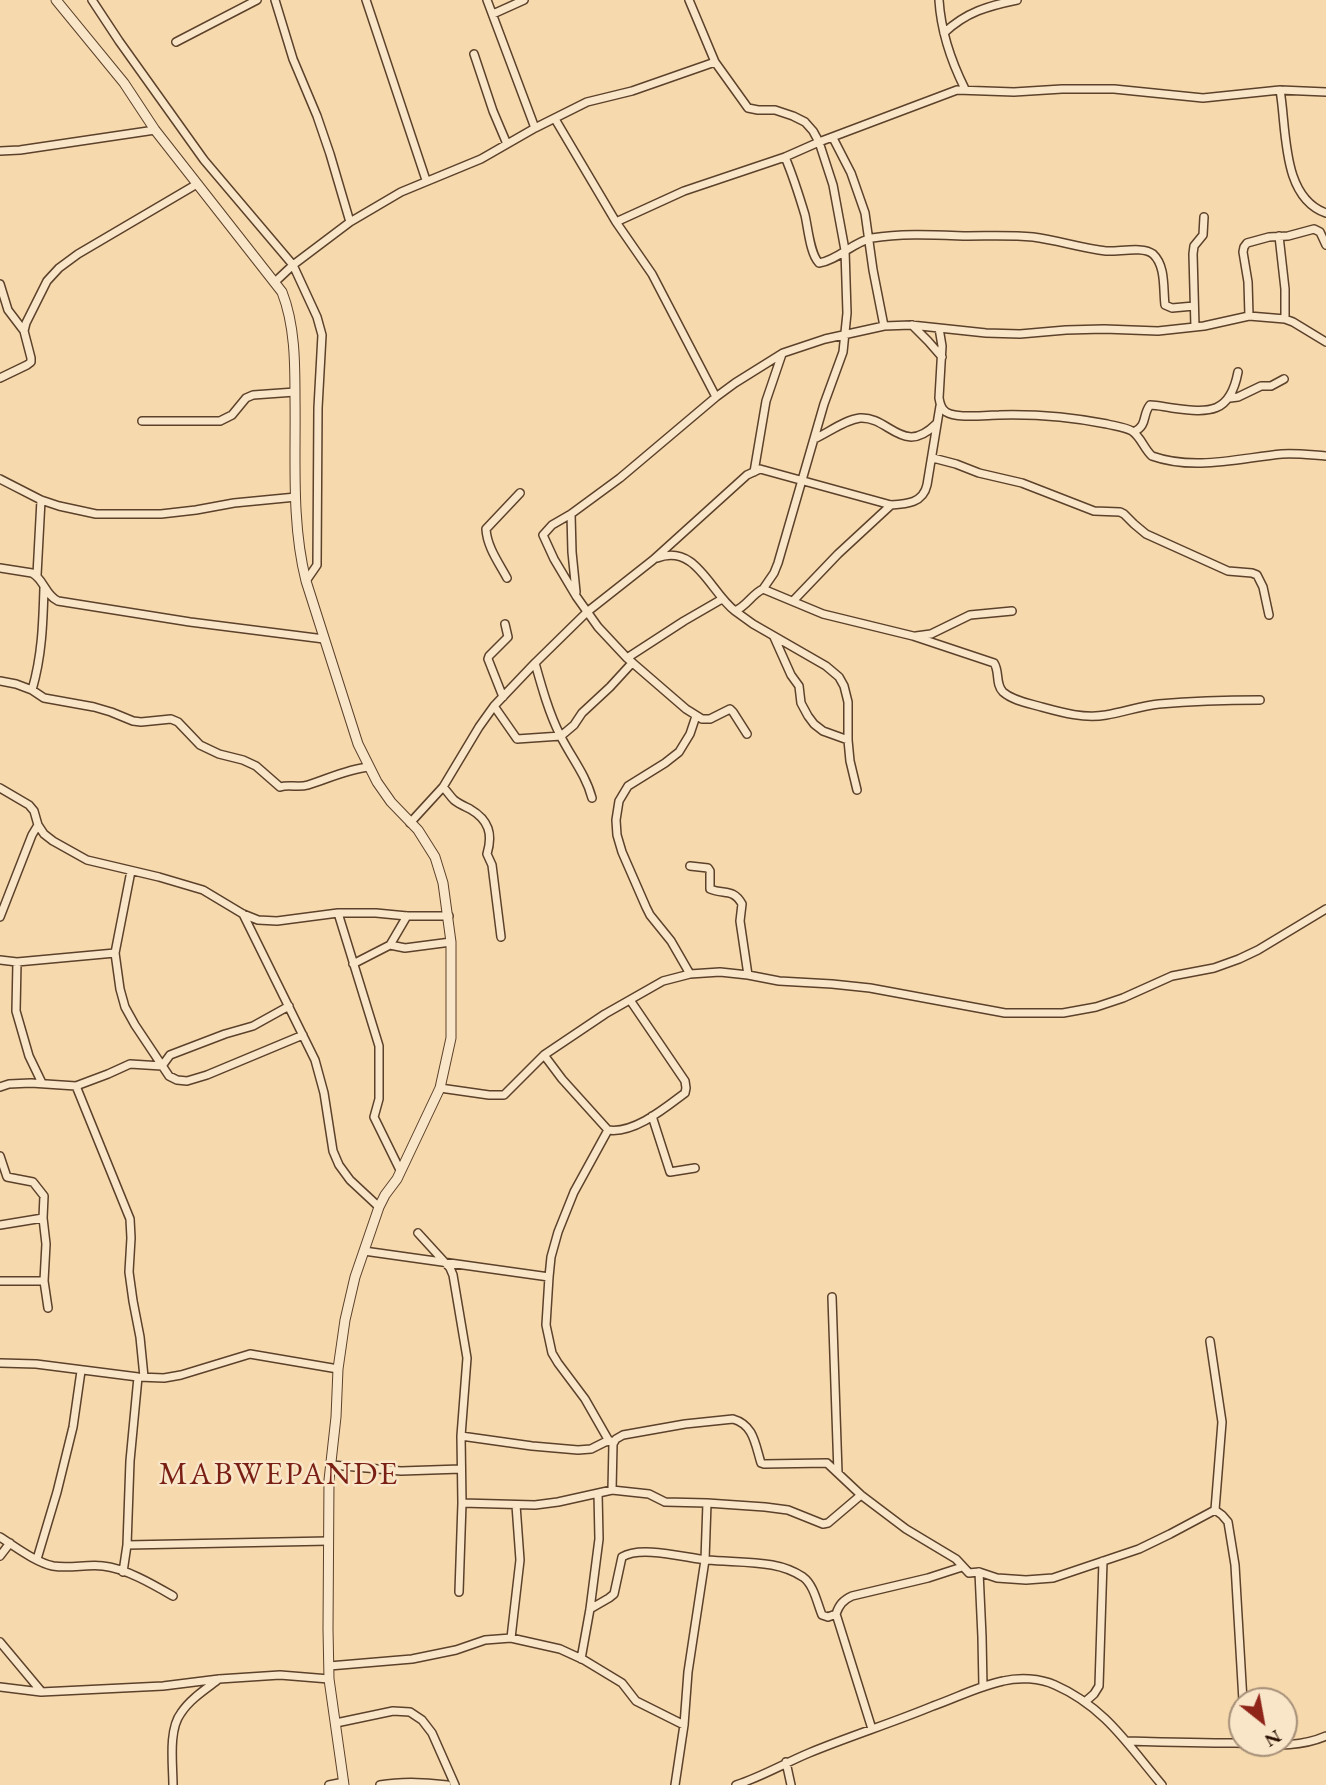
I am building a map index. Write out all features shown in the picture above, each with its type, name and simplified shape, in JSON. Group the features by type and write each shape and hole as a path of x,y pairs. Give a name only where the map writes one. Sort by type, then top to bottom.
{"street":[{"path":"56,0 124,83 155,130 282,292 293,343 296,497 301,561 306,581 358,744 377,782 435,857 449,916 452,1038 440,1088 397,1179 379,1207 355,1277 338,1369 329,1480 329,1666 344,1784 330,1785"},
{"path":"92,0 204,160 293,265 317,317 323,335 318,408 317,565 306,581"},
{"path":"176,42 257,0"},
{"path":"275,0 293,59 326,142 350,222"},
{"path":"366,0 426,180"},
{"path":"486,0 535,128"},
{"path":"493,14 524,0"},
{"path":"689,0 715,62 748,108 775,110 793,116 805,122 813,131 832,186 845,250 846,335 839,366 824,404 778,563 763,589 735,611"},
{"path":"939,0 944,33 956,71 965,89"},
{"path":"944,33 966,15 1017,0"},
{"path":"474,54 507,144"},
{"path":"276,281 350,222 401,192 468,165 587,102 632,92 715,62"},
{"path":"616,222 684,191 785,157 944,94 965,89 1014,92 1114,89 1203,98 1280,90 1326,92"},
{"path":"1280,90 1293,176 1306,202 1326,213"},
{"path":"555,119 616,222 652,274 716,397"},
{"path":"0,151 155,130"},
{"path":"833,138 851,173 865,213 884,326"},
{"path":"785,157 817,261 824,262 868,239 900,236 1014,236 1106,250 1143,250 1155,256 1160,263 1165,305 1194,306"},
{"path":"24,331 47,281 59,268 120,228 197,184"},
{"path":"1195,327 1194,246 1203,235 1204,217"},
{"path":"1249,316 1244,247 1247,243 1314,229 1325,238"},
{"path":"1279,236 1285,289 1284,319"},
{"path":"0,284 8,310 24,331 31,358 27,365 0,378"},
{"path":"747,734 730,709 710,719 702,719 629,661 587,612 542,535 552,525 620,478 716,397 783,353 801,346 884,326 911,325 1020,334 1104,329 1147,332 1215,324 1249,316 1284,319 1326,342"},
{"path":"911,325 942,357"},
{"path":"410,823 443,787 494,706 535,663 587,612 653,560 738,482 760,469 891,505 905,504 921,498 925,493 933,458 940,406 942,346 939,328"},
{"path":"754,472 766,401 783,353"},
{"path":"1230,398 1238,372"},
{"path":"1134,432 1143,425 1150,405 1213,410 1230,398 1261,386 1271,386 1284,379"},
{"path":"142,421 220,421 232,415 246,398 253,395 295,392"},
{"path":"940,406 945,412 956,415 1072,418 1123,428 1134,432 1152,456 1188,462 1234,461 1284,454 1326,456"},
{"path":"814,439 847,422 862,418 872,420 897,433 916,437 927,432 936,423"},
{"path":"933,458 979,474 1022,483 1094,511 1125,514 1146,534 1228,570 1257,575 1263,587 1269,615"},
{"path":"0,479 41,500 96,514 161,514 296,497"},
{"path":"507,578 494,554 486,529 520,493"},
{"path":"41,500 37,575 51,597 58,601 190,622 324,639"},
{"path":"793,601 891,505"},
{"path":"571,514 576,596"},
{"path":"653,560 668,554 680,555 693,563 735,611 826,666 839,677 848,702 848,740 856,790"},
{"path":"0,568 37,575"},
{"path":"32,690 43,632 44,588"},
{"path":"763,589 823,614 913,636 994,663 998,672 998,684 1005,694 1032,704 1082,716 1108,715 1178,702 1260,700"},
{"path":"494,706 517,739 561,736 610,687 629,661 684,621 722,599"},
{"path":"913,636 931,634 970,615 1012,611"},
{"path":"503,697 488,659 508,637 505,624"},
{"path":"774,635 791,675 799,686 801,703 808,716 823,731 848,740"},
{"path":"535,663 549,709 589,785 592,799"},
{"path":"0,681 32,690 44,698 94,707 133,721 171,719 178,722 200,745 256,766 280,787 305,786 357,768 369,767"},
{"path":"690,974 671,941 646,907 622,852 616,820 619,801 628,786 679,752 690,734 696,716"},
{"path":"443,787 456,802 483,820 488,830 491,839 487,854 492,865 501,937"},
{"path":"0,788 29,805 38,825 52,841 87,860 203,890 258,920 277,922 338,913 376,912 407,916 449,916"},
{"path":"0,917 38,825"},
{"path":"690,866 708,867 710,889 734,894 742,904 740,921 748,975"},
{"path":"131,871 115,953 120,989 125,1007 135,1025 169,1076 187,1081 207,1075 303,1035"},
{"path":"440,1088 489,1095 504,1094 544,1055 605,1014 663,981 690,974 720,972 779,981 870,988 1005,1013 1063,1013 1096,1007 1172,976 1214,968 1239,959 1326,909"},
{"path":"338,913 379,1046 379,1099 374,1117 400,1170"},
{"path":"243,914 314,1060 324,1093 333,1151 339,1165 350,1180 379,1207"},
{"path":"354,964 390,944 407,916"},
{"path":"390,944 405,948 451,942"},
{"path":"0,960 17,962 115,953"},
{"path":"17,962 16,1011 29,1056 43,1083"},
{"path":"544,1055 608,1130 635,1125 652,1116 684,1093 685,1081 630,1000"},
{"path":"162,1066 170,1055 253,1026 289,1006"},
{"path":"0,1087 9,1084 43,1083 76,1086 130,1063 162,1066"},
{"path":"76,1086 130,1219 129,1272 140,1337 141,1377 130,1461 127,1545 123,1572"},
{"path":"652,1116 670,1172 695,1168"},
{"path":"608,1130 574,1192 558,1232 551,1257 546,1325 552,1353 611,1441 612,1490"},
{"path":"0,1156 3,1175 28,1180 37,1186 44,1196 44,1281 48,1308"},
{"path":"0,1225 43,1218"},
{"path":"418,1233 445,1262 453,1275 467,1358 461,1436 459,1592"},
{"path":"364,1251 549,1277"},
{"path":"0,1281 44,1281"},
{"path":"832,1297 838,1473"},
{"path":"1210,1341 1222,1422 1215,1510"},
{"path":"0,1363 164,1377 181,1375 250,1354 338,1369"},
{"path":"37,1559 70,1440 81,1371"},
{"path":"461,1436 578,1450 591,1449 618,1437 685,1424 733,1419 749,1428 763,1464 827,1463 861,1495 906,1529 956,1559 969,1573 979,1572 997,1578 1053,1578 1139,1549 1215,1510"},
{"path":"332,1465 401,1471 461,1469"},
{"path":"462,1503 535,1505 612,1490 649,1494 665,1502 788,1510 826,1524 861,1495"},
{"path":"581,1659 599,1539 598,1493"},
{"path":"675,1785 705,1560 707,1503"},
{"path":"511,1638 520,1560 516,1505"},
{"path":"1215,1510 1223,1515 1227,1522 1235,1565 1242,1687"},
{"path":"0,1537 53,1566 103,1566 146,1581 173,1596"},
{"path":"127,1545 329,1541"},
{"path":"0,1556 10,1543"},
{"path":"590,1609 614,1594 622,1557 650,1552 705,1560 772,1565 793,1572 808,1582 822,1615 828,1617 835,1614"},
{"path":"1086,1701 1099,1686 1103,1561"},
{"path":"872,1728 835,1614 839,1605 846,1598 962,1567"},
{"path":"979,1572 983,1687"},
{"path":"329,1666 412,1659 456,1650 485,1640 511,1638 560,1649 581,1659 622,1683 636,1700 684,1725"},
{"path":"0,1642 41,1692"},
{"path":"0,1687 41,1692 163,1686 281,1675 330,1679"},
{"path":"173,1785 174,1727 179,1714 219,1679"},
{"path":"736,1785 872,1728 895,1722 1004,1680 1022,1679 1053,1684 1086,1701 1127,1741 1162,1785"},
{"path":"336,1723 393,1711 410,1712 422,1720 432,1733 455,1785"},
{"path":"1298,1743 1326,1736"},
{"path":"1127,1741 1228,1743"},
{"path":"786,1762 792,1785"},
{"path":"380,1785 420,1781 447,1785"}],"district":[{"name":"MABWEPANDE","path":"279,1475"}]}
